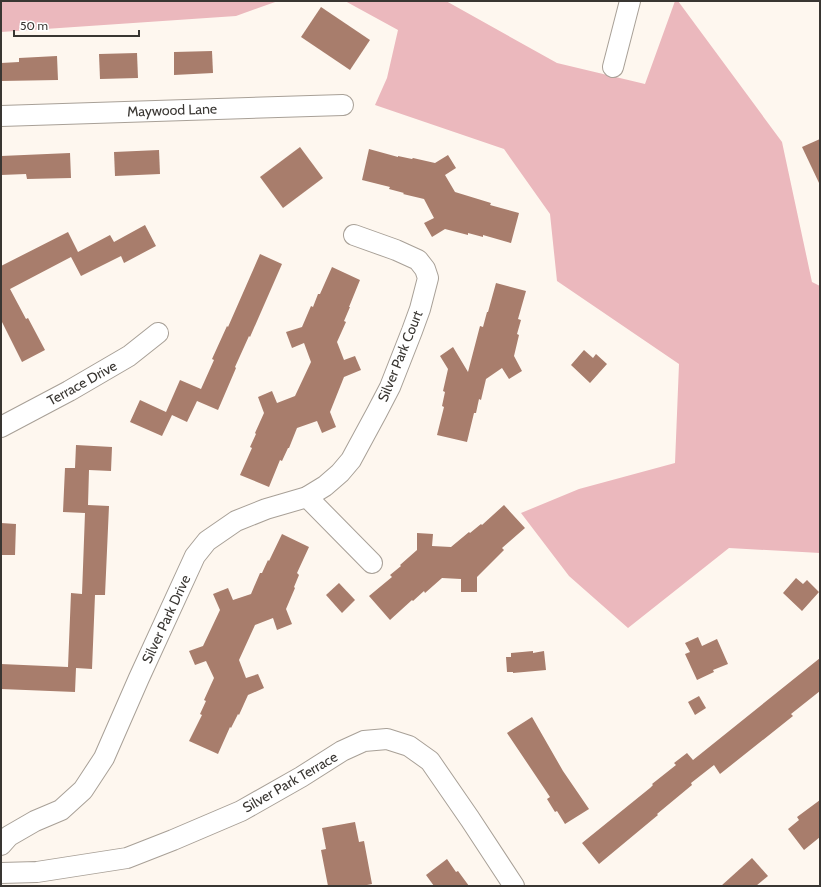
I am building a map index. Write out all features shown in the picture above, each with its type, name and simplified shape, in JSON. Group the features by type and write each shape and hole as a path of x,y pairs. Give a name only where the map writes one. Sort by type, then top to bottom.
{"street":[{"path":"613,67 630,1"},
{"name":"Maywood Lane","path":"1,116 343,105"},
{"name":"Silver Park Court","path":"307,497 325,486 340,473 351,460 372,423 390,387 420,309 428,278 425,269 418,260 396,250 354,235"},
{"name":"Terrace Drive","path":"1,427 123,360 158,333"},
{"path":"307,497 372,563"},
{"name":"Silver Park Drive","path":"1,845 9,836 35,821 61,810 82,790 104,758 195,556 208,541 222,530 249,515 307,497"},
{"name":"Silver Park Terrace","path":"1,873 37,872 128,858 241,811 301,778 342,751 364,741 387,739 409,746 430,761 514,886"}],"shaded area":[{"path":"1,1 278,1 236,16 1,32"},
{"path":"345,1 446,1 557,63 645,84 675,1 678,1 782,142 812,282 820,286 820,553 729,548 628,628 569,576 521,513 579,489 675,463 679,364 557,281 550,214 504,149 375,105 387,78 398,30"}],"building":[{"path":"321,7 370,40 350,70 301,37"},
{"path":"212,51 213,73 174,75 174,52"},
{"path":"137,53 138,78 100,79 99,54"},
{"path":"57,56 58,80 1,81 1,63 19,62 19,58"},
{"path":"820,139 820,185 802,147"},
{"path":"300,147 323,178 283,208 260,177"},
{"path":"369,149 398,157 413,158 435,163 448,155 456,168 445,175 455,192 491,203 490,205 519,213 511,243 483,235 483,237 468,233 468,235 445,229 432,237 424,223 434,218 424,199 403,194 404,193 389,189 390,187 362,180"},
{"path":"159,150 160,174 115,176 114,152"},
{"path":"70,153 71,178 27,179 26,174 1,175 1,156"},
{"path":"145,225 156,246 124,263 121,256 81,276 71,257 10,289 45,350 22,362 1,320 1,266 68,232 78,252 110,235 114,242"},
{"path":"260,254 282,264 235,367 236,368 218,410 197,401 187,422 172,415 162,436 130,422 140,400 166,412 180,380 201,389 214,360 212,359 227,326 228,327"},
{"path":"332,267 360,280 344,321 346,322 337,342 344,360 355,356 361,370 344,377 330,412 336,427 322,433 317,421 297,428 289,448 282,461 280,460 269,487 240,475 252,448 250,447 264,413 258,397 272,391 277,403 295,396 311,362 304,343 292,348 286,332 302,327 311,306 313,307 318,294 320,294"},
{"path":"496,283 526,291 518,319 521,320 517,334 519,335 514,356 522,371 509,379 502,368 486,379 481,400 479,399 476,413 474,413 467,442 437,435 444,407 442,406 445,392 443,391 448,369 440,356 453,347 468,372 480,326 483,327"},
{"path":"584,350 593,358 596,354 607,364 590,383 571,365"},
{"path":"76,445 112,447 111,471 89,470 88,505 109,506 105,595 95,595 92,669 76,668 75,692 1,689 1,664 68,667 71,593 82,594 85,513 63,512 65,468 75,468"},
{"path":"504,505 525,528 502,548 504,550 477,577 477,592 461,592 461,579 442,578 425,593 424,591 413,601 412,600 390,620 369,596 392,577 390,575 417,550 417,533 433,534 432,546 451,547 469,532 470,533 481,524 482,525"},
{"path":"1,523 16,524 15,555 1,555"},
{"path":"282,534 309,547 297,573 299,575 286,609 292,624 277,630 273,618 255,625 239,660 246,678 258,674 264,688 248,695 239,715 238,714 231,728 230,727 218,754 189,741 202,715 200,714 206,701 204,700 214,678 206,661 195,665 189,651 203,646 220,610 213,594 228,588 233,600 251,594 260,573 262,573 268,560 269,561"},
{"path":"796,578 803,584 807,580 819,592 802,611 783,593"},
{"path":"339,583 355,600 342,613 326,595"},
{"path":"698,637 702,646 717,639 728,664 713,670 714,672 697,680 685,654 690,652 685,643"},
{"path":"533,651 533,653 544,651 546,670 513,673 507,672 506,657 511,657 511,653"},
{"path":"820,658 820,691 791,714 793,716 720,774 714,765 691,783 692,785 657,814 658,815 599,864 582,843 650,788 653,785 652,784 676,765 674,763 687,753 693,760"},
{"path":"699,696 706,708 695,715 688,702"},
{"path":"532,717 563,771 589,809 565,824 557,811 555,812 547,799 550,797 507,733"},
{"path":"820,800 820,837 804,850 788,829 799,820 797,817"},
{"path":"355,822 359,842 364,841 372,884 362,886 328,886 321,850 326,849 322,828"},
{"path":"752,858 768,876 756,886 721,886"},
{"path":"447,859 456,872 458,871 469,886 434,886 426,875"}]}
